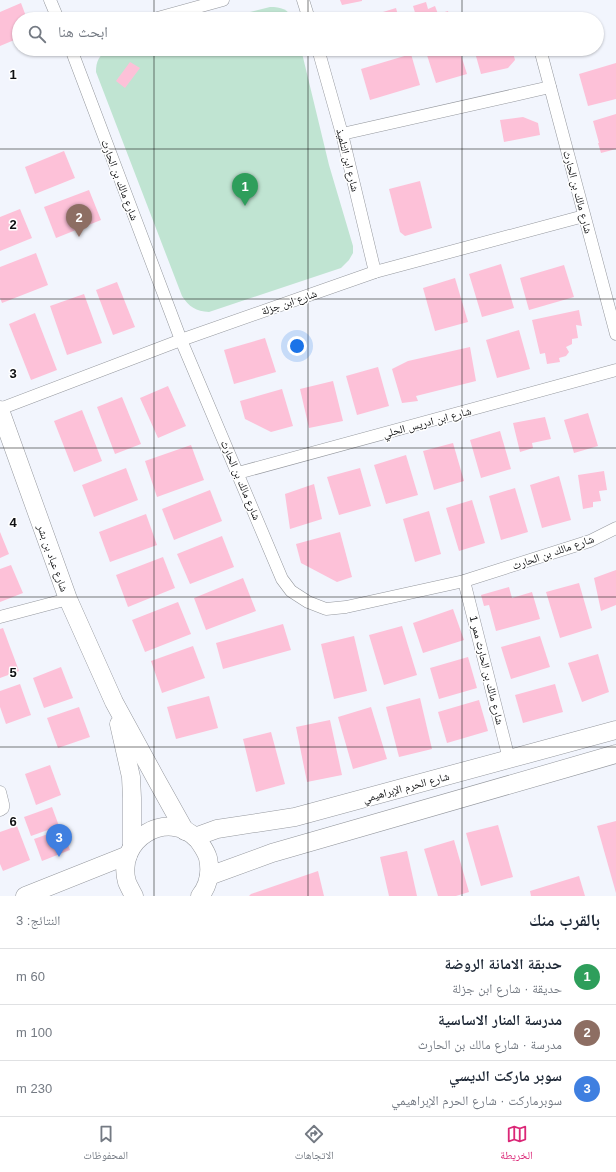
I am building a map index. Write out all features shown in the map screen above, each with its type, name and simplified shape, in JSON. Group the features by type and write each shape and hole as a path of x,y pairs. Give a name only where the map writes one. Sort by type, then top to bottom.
{"street":[{"path":"50,0 55,12"},
{"path":"179,12 223,0"},
{"path":"304,0 307,12"},
{"name":"شارع مالك بن الحارث","path":"74,56 181,340 282,578 291,591 308,602 326,609 346,607 464,581 590,541 616,528"},
{"name":"شارع ابن التلميذ","path":"320,56 342,134 375,272"},
{"name":"شارع مالك بن الحارث","path":"542,56 616,334"},
{"path":"342,134 550,87"},
{"name":"شارع ابن جزلة","path":"0,410 181,340 375,272 584,216"},
{"name":"شارع ابن ادريس الحلي","path":"238,474 616,370"},
{"name":"شارع عباد بن بشر","path":"0,410 68,598 114,702 156,779 190,834 202,845 210,865 209,876"},
{"name":"شارع مالك بن الحارث ممر 1","path":"464,581 509,759"},
{"path":"0,617 68,598"},
{"name":"شارع عباد بن بشر","path":"114,702 131,777 132,798 130,850 125,869 128,883 134,896"},
{"name":"شارع الحرم الإبراهيمي","path":"190,834 295,817 616,730"},
{"path":"201,896 207,886 209,876 272,852 616,754"},
{"path":"0,792 3,808 0,810"},
{"path":"25,896 130,850 140,837 150,830 162,827 174,827 190,834"}],"green space":[{"path":"270,7 278,7 288,12 250,12"},
{"path":"101,56 303,56 329,165 353,246 353,253 349,260 341,268 209,312 200,311 190,306 182,296 96,72"}],"building":[{"path":"340,0 362,0 362,1 342,5"},
{"path":"426,2 428,9 435,6 437,12 415,12 413,6"},
{"path":"21,3 24,12 12,12 12,41 0,46 0,12"},
{"path":"396,8 397,12 383,12"},
{"path":"404,56 412,56 420,85 370,100 361,69"},
{"path":"427,56 461,56 467,74 436,83"},
{"path":"476,56 514,56 515,60 508,68 481,74"},
{"path":"130,62 140,68 125,88 116,81"},
{"path":"616,63 616,99 588,106 579,74"},
{"path":"616,114 616,149 601,153 593,121"},
{"path":"523,117 538,123 540,135 504,142 500,120"},
{"path":"64,151 75,178 35,194 25,167"},
{"path":"420,181 432,228 405,236 400,232 389,189"},
{"path":"89,190 101,220 56,238 44,207"},
{"path":"20,209 32,238 0,251 0,217"},
{"path":"36,253 48,285 2,303 0,298 0,267"},
{"path":"501,264 514,308 482,317 469,274"},
{"path":"564,265 574,297 529,310 520,278"},
{"path":"455,278 468,322 435,331 423,288"},
{"path":"117,282 135,327 113,335 96,290"},
{"path":"84,294 102,343 67,355 50,306"},
{"path":"579,310 582,326 576,325 578,338 572,339 572,344 566,347 569,352 566,356 559,358 560,362 547,364 545,353 540,354 532,320"},
{"path":"35,313 57,370 31,380 9,324"},
{"path":"519,330 530,369 497,378 486,340"},
{"path":"265,338 276,372 234,384 224,350"},
{"path":"470,347 476,381 416,396 418,401 402,403 392,369 408,361"},
{"path":"378,367 389,406 357,415 346,376"},
{"path":"333,381 343,421 309,428 300,389"},
{"path":"168,386 186,426 158,438 140,398"},
{"path":"282,389 293,426 271,432 245,419 240,401"},
{"path":"122,397 141,444 115,454 97,407"},
{"path":"82,410 102,461 74,472 54,421"},
{"path":"588,413 598,446 574,453 564,420"},
{"path":"545,417 551,439 532,443 533,448 520,452 513,423"},
{"path":"500,431 511,469 481,478 470,440"},
{"path":"453,443 464,481 434,490 423,451"},
{"path":"191,445 204,480 157,497 145,461"},
{"path":"406,455 418,495 386,504 374,465"},
{"path":"126,468 138,500 94,517 82,485"},
{"path":"360,468 371,506 339,515 327,477"},
{"path":"604,471 607,490 599,491 601,501 593,502 593,507 583,509 578,475"},
{"path":"559,476 571,520 542,528 530,485"},
{"path":"314,484 322,519 290,529 285,494"},
{"path":"515,488 528,532 501,540 489,496"},
{"path":"210,490 222,521 174,540 162,509"},
{"path":"472,500 485,543 459,551 446,508"},
{"path":"429,511 441,554 415,562 403,519"},
{"path":"146,514 157,545 110,562 99,532"},
{"path":"0,532 9,554 0,558"},
{"path":"340,532 352,577 337,582 301,563 296,544"},
{"path":"222,536 234,567 190,584 177,554"},
{"path":"163,557 175,588 128,607 116,575"},
{"path":"11,565 23,593 0,602 0,569"},
{"path":"616,570 616,605 601,611 594,578"},
{"path":"243,578 256,611 206,630 194,598"},
{"path":"579,583 592,628 560,638 546,592"},
{"path":"509,587 512,598 532,592 540,619 496,631 489,605 484,606 481,595"},
{"path":"178,602 191,634 145,652 132,620"},
{"path":"453,609 464,640 423,653 413,623"},
{"path":"283,624 291,650 223,669 216,643"},
{"path":"402,626 417,675 384,685 369,635"},
{"path":"3,628 19,671 0,678 0,629"},
{"path":"354,636 367,691 334,699 321,644"},
{"path":"540,636 550,667 511,679 501,647"},
{"path":"193,646 205,678 162,693 151,661"},
{"path":"598,654 609,692 582,702 568,663"},
{"path":"468,657 477,688 439,699 430,668"},
{"path":"61,667 73,698 44,708 33,678"},
{"path":"20,684 31,715 6,724 0,707 0,691"},
{"path":"555,684 563,712 523,723 515,695"},
{"path":"209,696 218,728 176,739 167,707"},
{"path":"420,698 432,749 399,757 386,707"},
{"path":"479,700 488,731 447,743 438,712"},
{"path":"79,707 90,737 58,748 47,718"},
{"path":"371,707 387,759 353,769 338,717"},
{"path":"330,720 342,775 307,782 296,727"},
{"path":"271,732 285,784 256,792 243,739"},
{"path":"50,765 61,795 36,805 25,774"},
{"path":"52,807 59,826 31,836 24,817"},
{"path":"616,821 616,893 597,826"},
{"path":"498,825 513,877 481,886 466,833"},
{"path":"17,826 30,860 3,871 0,864 0,832"},
{"path":"62,829 70,850 42,861 34,839"},
{"path":"454,840 469,892 456,896 438,896 424,849"},
{"path":"407,851 417,896 389,896 380,857"},
{"path":"318,871 324,896 249,896 251,894"},
{"path":"579,876 585,896 531,896 530,891"}],"place":[{"name":"حدبقة الامانة الروضة","path":"245,206"},
{"name":"مدرسة المنار الاساسية","path":"79,237"},
{"name":"سوبر ماركت الديسي","path":"59,857"}]}
